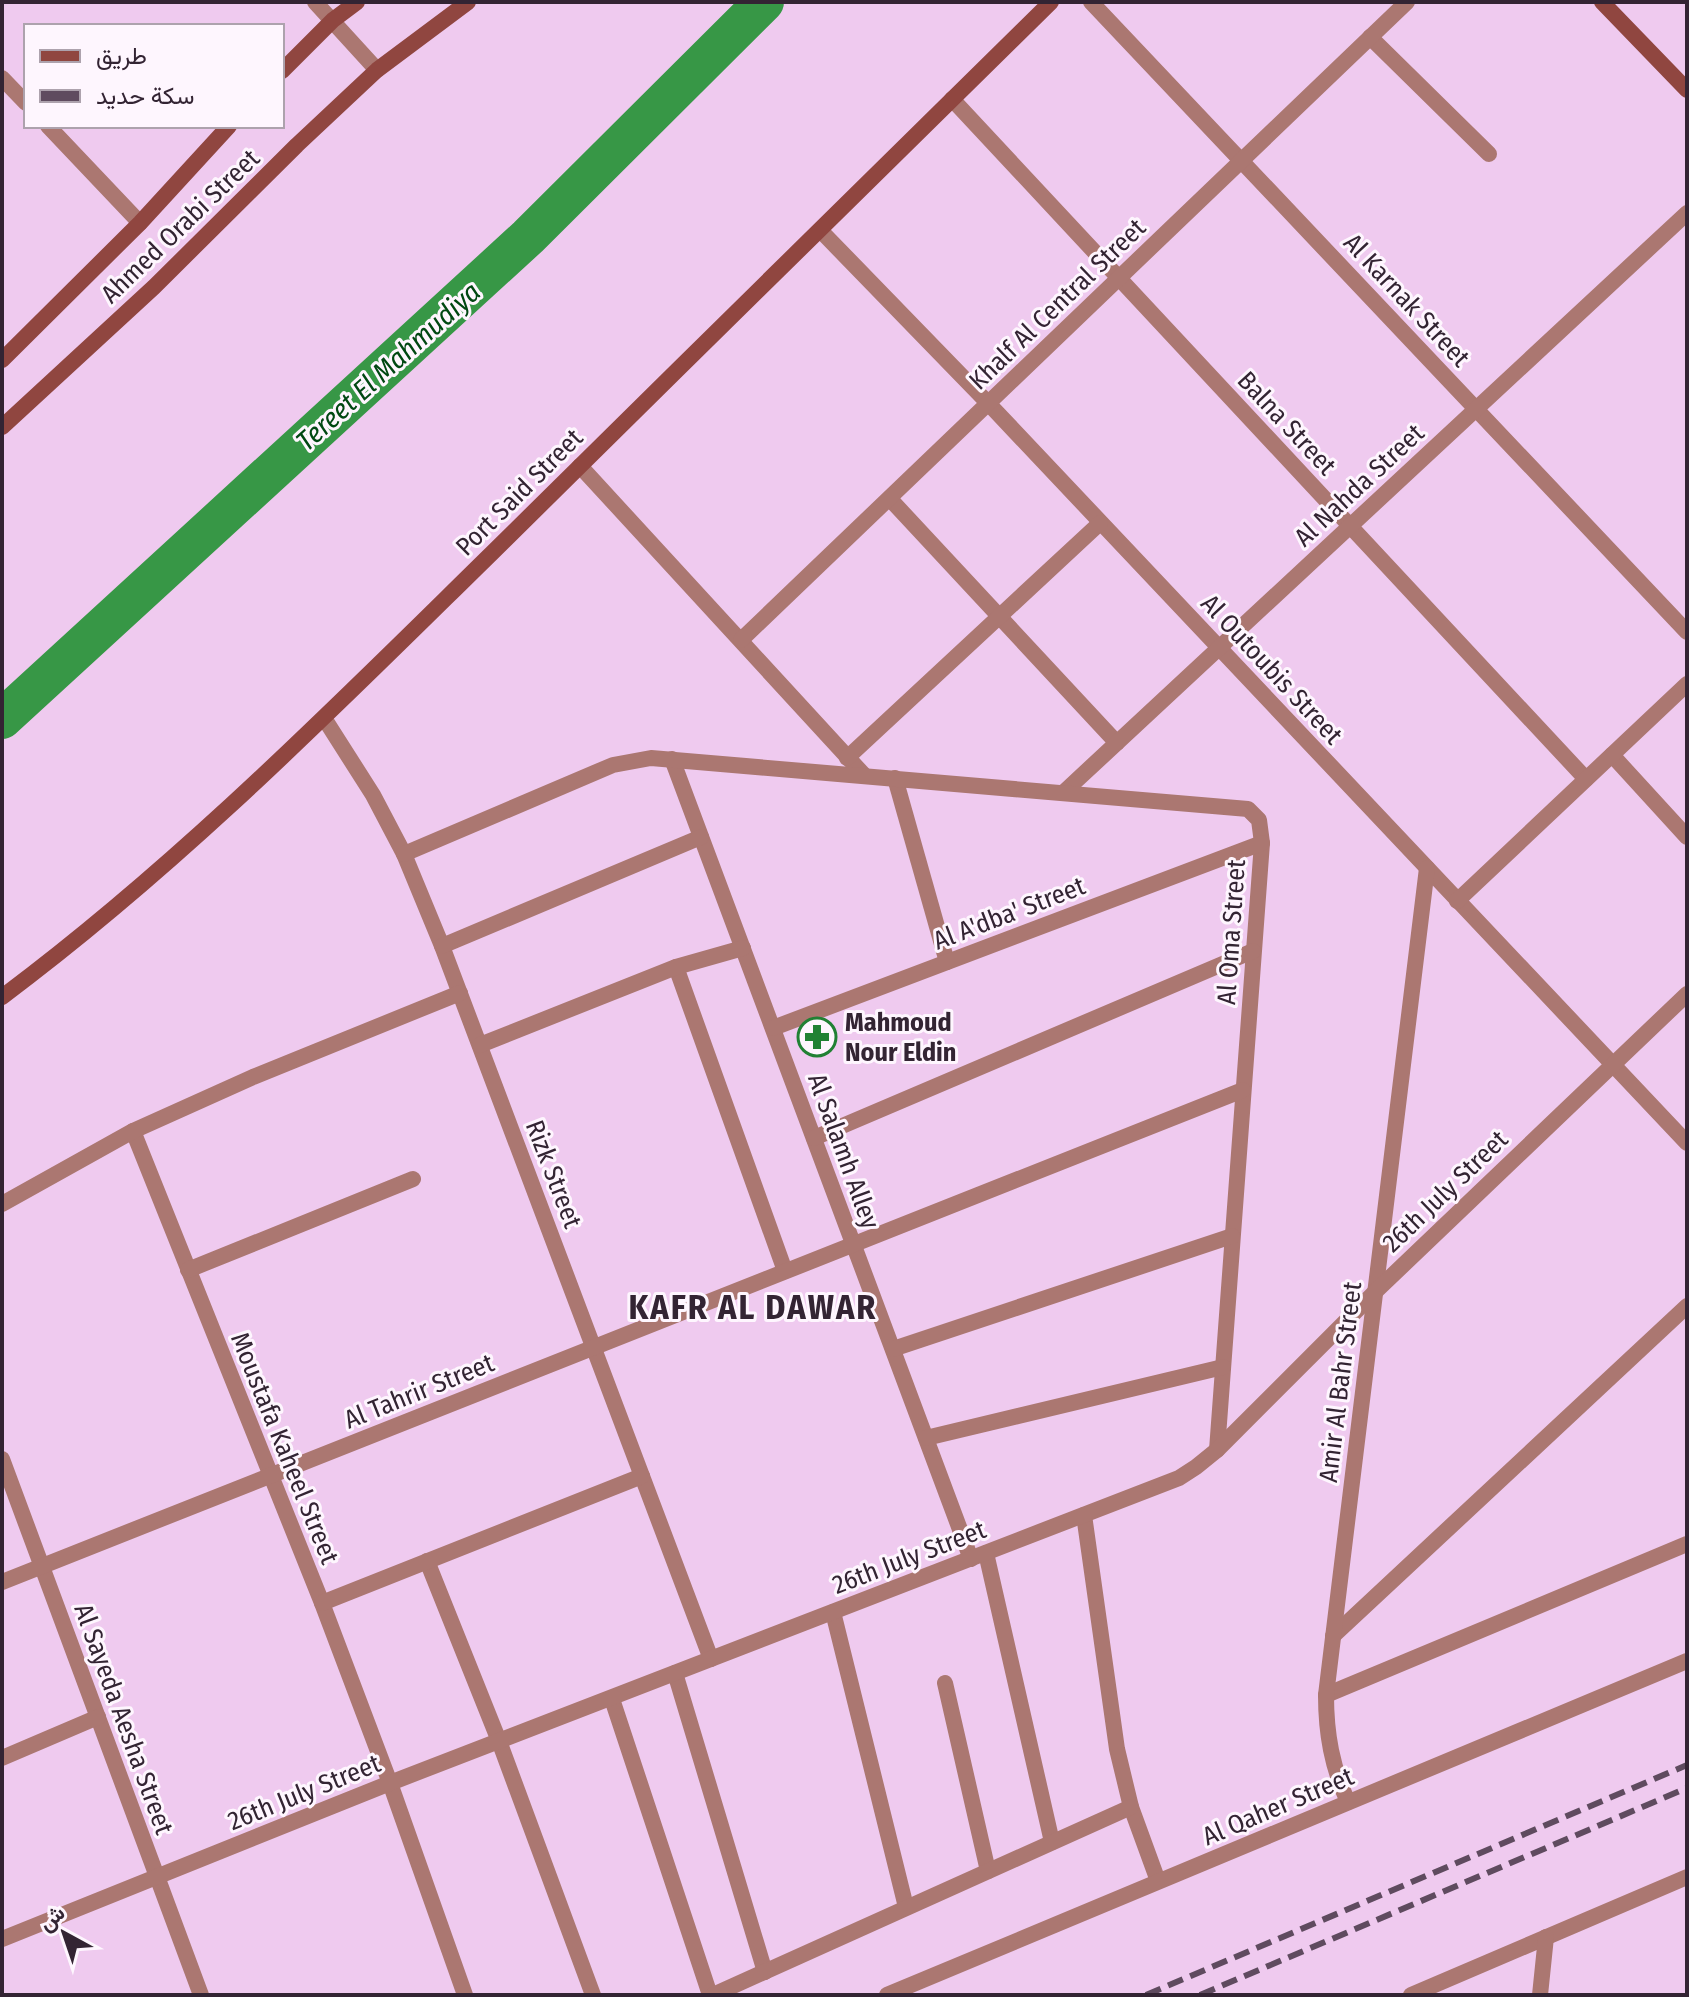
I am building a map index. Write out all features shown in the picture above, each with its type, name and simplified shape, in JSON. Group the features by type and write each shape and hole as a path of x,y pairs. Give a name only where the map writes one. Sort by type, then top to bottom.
{"main road":[{"path":"284,69 333,20 357,2"},
{"name":"Ahmed Orabi Street","path":"2,427 165,277 377,70 468,2"},
{"name":"Port Said Street","path":"2,997 150,878 324,718 1051,2"},
{"path":"1602,2 1687,90"},
{"name":"Ahmed Orabi Street","path":"2,360 140,223 227,128"}],"street":[{"path":"315,2 377,70"},
{"name":"Al Karnak Street","path":"1091,2 1687,632"},
{"name":"Khalf Al Central Street","path":"741,640 1407,2"},
{"path":"1370,37 1489,154"},
{"path":"2,78 24,101"},
{"name":"Balna Street","path":"952,99 1586,779"},
{"path":"50,128 140,223"},
{"name":"Al Nahda Street","path":"1064,792 1687,213"},
{"name":"Al Outoubis Street","path":"820,230 988,403 1687,1143"},
{"path":"580,466 863,774"},
{"path":"890,499 1117,743"},
{"path":"847,758 1100,523"},
{"path":"1457,901 1687,684"},
{"name":"Rizk Street","path":"324,718 373,795 404,854 442,946 711,1659"},
{"path":"1612,755 1687,837"},
{"name":"Al Oma Street","path":"404,854 613,765 651,758 1248,809 1259,820 1262,843 1217,1450"},
{"name":"Al Salamh Alley","path":"672,759 926,1438 979,1556 1052,1842"},
{"path":"895,778 947,962"},
{"path":"442,946 701,837"},
{"name":"Al A'dba' Street","path":"773,1028 1262,843"},
{"name":"Amir Al Bahr Street","path":"1348,1802 1330,1751 1326,1695 1427,868"},
{"path":"480,1045 676,967 743,948"},
{"path":"814,1138 1253,951"},
{"path":"676,967 785,1271"},
{"path":"2,1204 133,1131 253,1077 460,993"},
{"name":"26th July Street","path":"2,1939 390,1783 1179,1478 1217,1450 1376,1291 1687,994"},
{"name":"Al Tahrir Street","path":"2,1582 1243,1090"},
{"name":"Moustafa Kaheel Street","path":"133,1131 322,1603 465,1995"},
{"path":"188,1270 413,1179"},
{"path":"893,1349 1232,1236"},
{"path":"1333,1636 1687,1306"},
{"path":"926,1438 1223,1367"},
{"name":"Al Sayeda Aesha Street","path":"2,1459 201,1995"},
{"path":"322,1603 642,1476"},
{"path":"1084,1515 1112,1718 1131,1807 1158,1881"},
{"path":"1326,1695 1687,1544"},
{"path":"427,1561 499,1741 593,1995"},
{"path":"833,1612 906,1907"},
{"name":"Al Qaher Street","path":"887,1995 1687,1661"},
{"path":"675,1673 765,1972"},
{"path":"945,1683 988,1871"},
{"path":"612,1699 712,1995 1131,1807"},
{"path":"2,1758 98,1717"},
{"path":"1411,1995 1687,1877"},
{"path":"1540,1995 1546,1937"}],"waterway":[{"name":"Tereet El Mahmudiya","path":"2,719 528,237 764,2"}],"railway":[{"path":"1146,1995 1687,1765"},
{"path":"1200,1995 1687,1788"}],"place":[{"name":"Mahmoud Nour Eldin","path":"817,1037"}],"district":[{"name":"KAFR AL DAWAR","path":"753,1307"}]}
